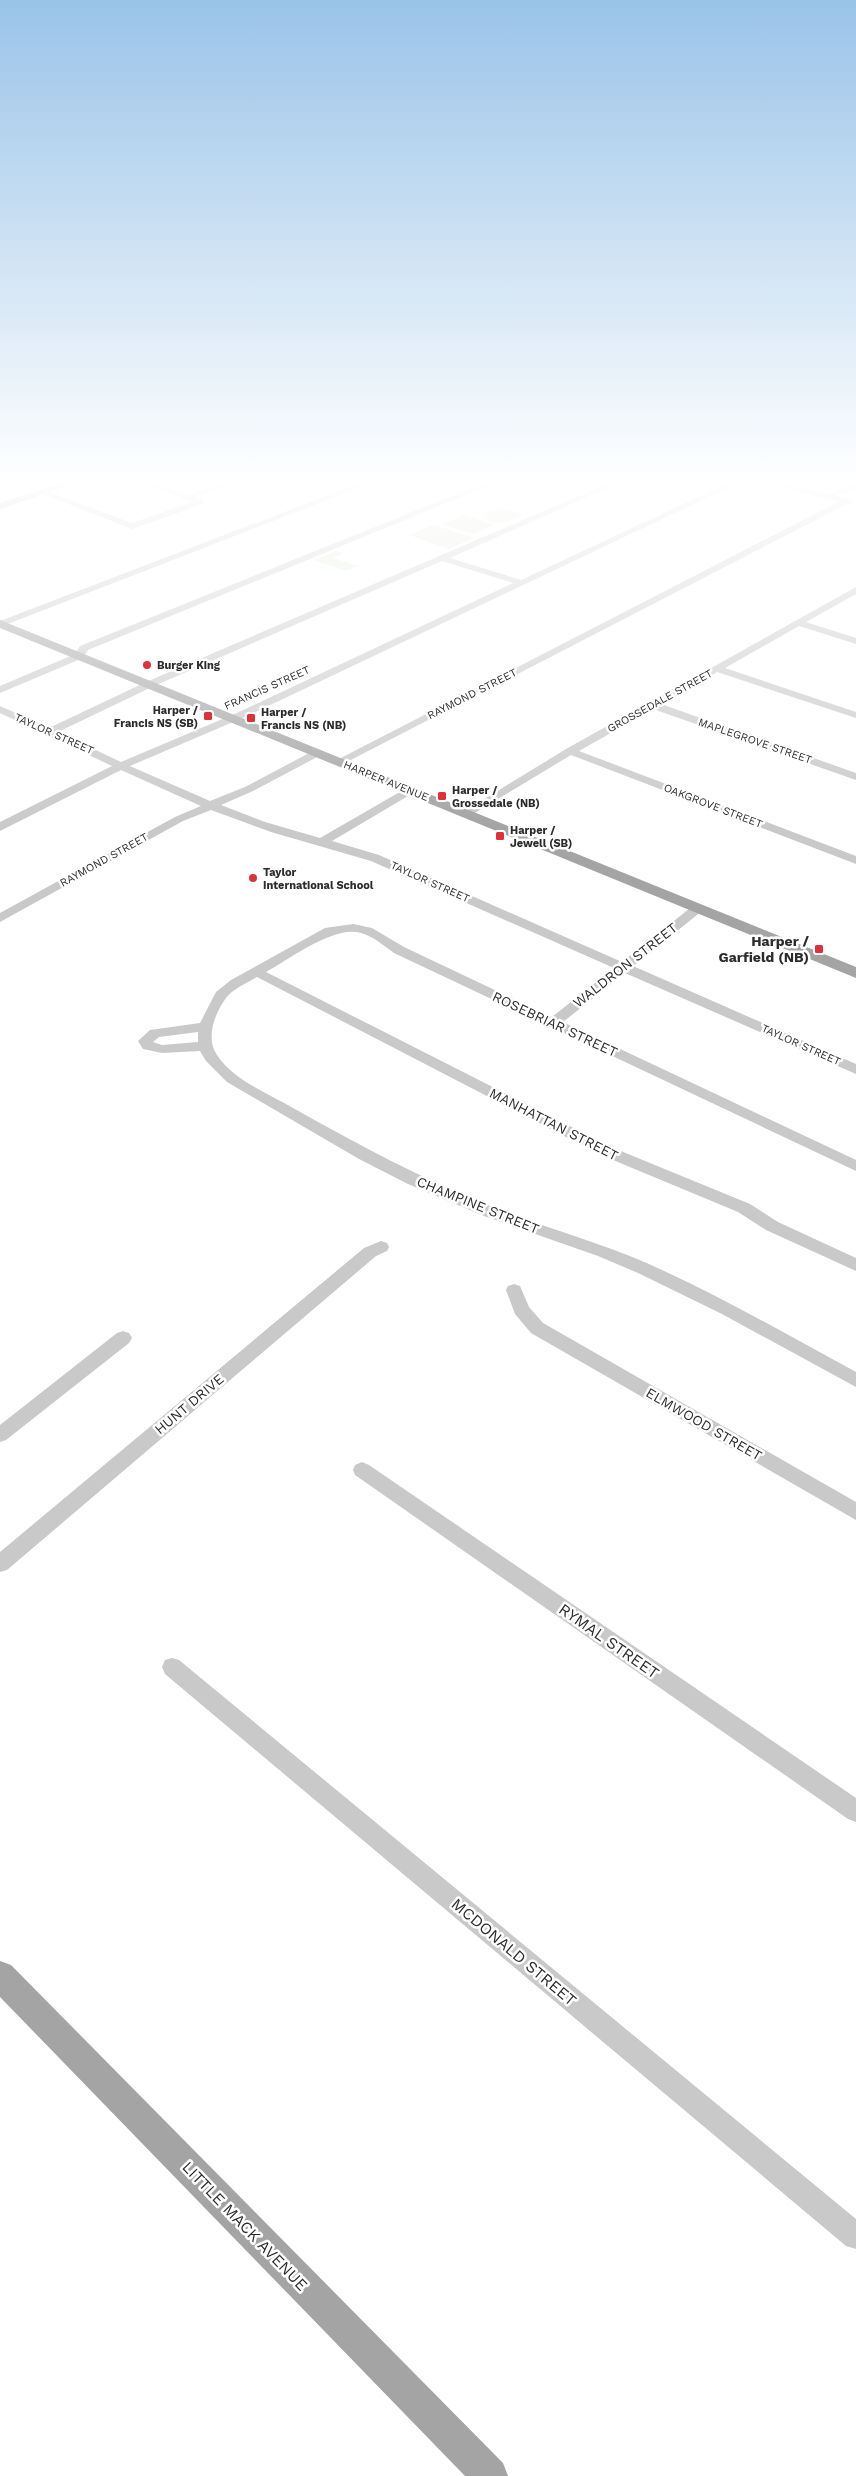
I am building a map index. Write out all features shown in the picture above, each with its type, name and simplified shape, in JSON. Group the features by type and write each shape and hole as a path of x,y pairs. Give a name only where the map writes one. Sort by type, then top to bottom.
{"main road":[{"name":"HARPER AVENUE","path":"0,624 856,973"},
{"name":"LITTLE MACK AVENUE","path":"0,1976 490,2476"}],"street":[{"path":"0,624 66,599"},
{"path":"0,690 79,656 84,648 206,599"},
{"path":"50,732 150,684 347,599"},
{"name":"FRANCIS STREET","path":"0,827 123,765 232,718 488,599"},
{"name":"RAYMOND STREET","path":"339,762 657,599"},
{"name":"GROSSEDALE STREET","path":"466,814 570,752 841,599"},
{"path":"798,623 856,641"},
{"path":"717,669 856,715"},
{"name":"MAPLEGROVE STREET","path":"653,706 856,777"},
{"name":"TAYLOR STREET","path":"0,709 210,805 276,830 324,841 374,858 856,1069"},
{"name":"OAKGROVE STREET","path":"570,752 856,860"},
{"name":"RAYMOND STREET","path":"0,918 179,819 249,789 317,753"},
{"path":"324,841 409,791"},
{"name":"WALDRON STREET","path":"553,1023 698,908"},
{"name":"ROSEBRIAR STREET","path":"257,972 330,931 345,928 363,929 375,933 399,950 856,1166"},
{"path":"205,1027 155,1033 145,1041 148,1046 156,1049 205,1046 205,1027 221,995 236,982 257,972"},
{"name":"MANHATTAN STREET","path":"257,972 606,1151 744,1208 772,1226 856,1265"},
{"name":"CHAMPINE STREET","path":"205,1046 211,1058 220,1068 243,1087 364,1155 414,1180 481,1209 604,1252 644,1269 728,1310 856,1380"},
{"name":"HUNT DRIVE","path":"0,1564 370,1252 381,1247"},
{"name":"ELMWOOD STREET","path":"514,1290 521,1310 528,1320 553,1337 856,1512"},
{"path":"0,1434 122,1338"},
{"name":"RYMAL STREET","path":"362,1470 856,1812"},
{"name":"MCDONALD STREET","path":"172,1667 856,2236"}],"place":[{"name":"Burger King","path":"147,665"},
{"name":"Harper / Francis NS (SB)","path":"208,716"},
{"name":"Harper / Francis NS (NB)","path":"251,718"},
{"name":"Harper / Grossedale (NB)","path":"442,796"},
{"name":"Harper / Jewell (SB)","path":"500,836"},
{"name":"Taylor International School","path":"253,878"},
{"name":"Harper / Garfield (NB)","path":"819,949"}]}
